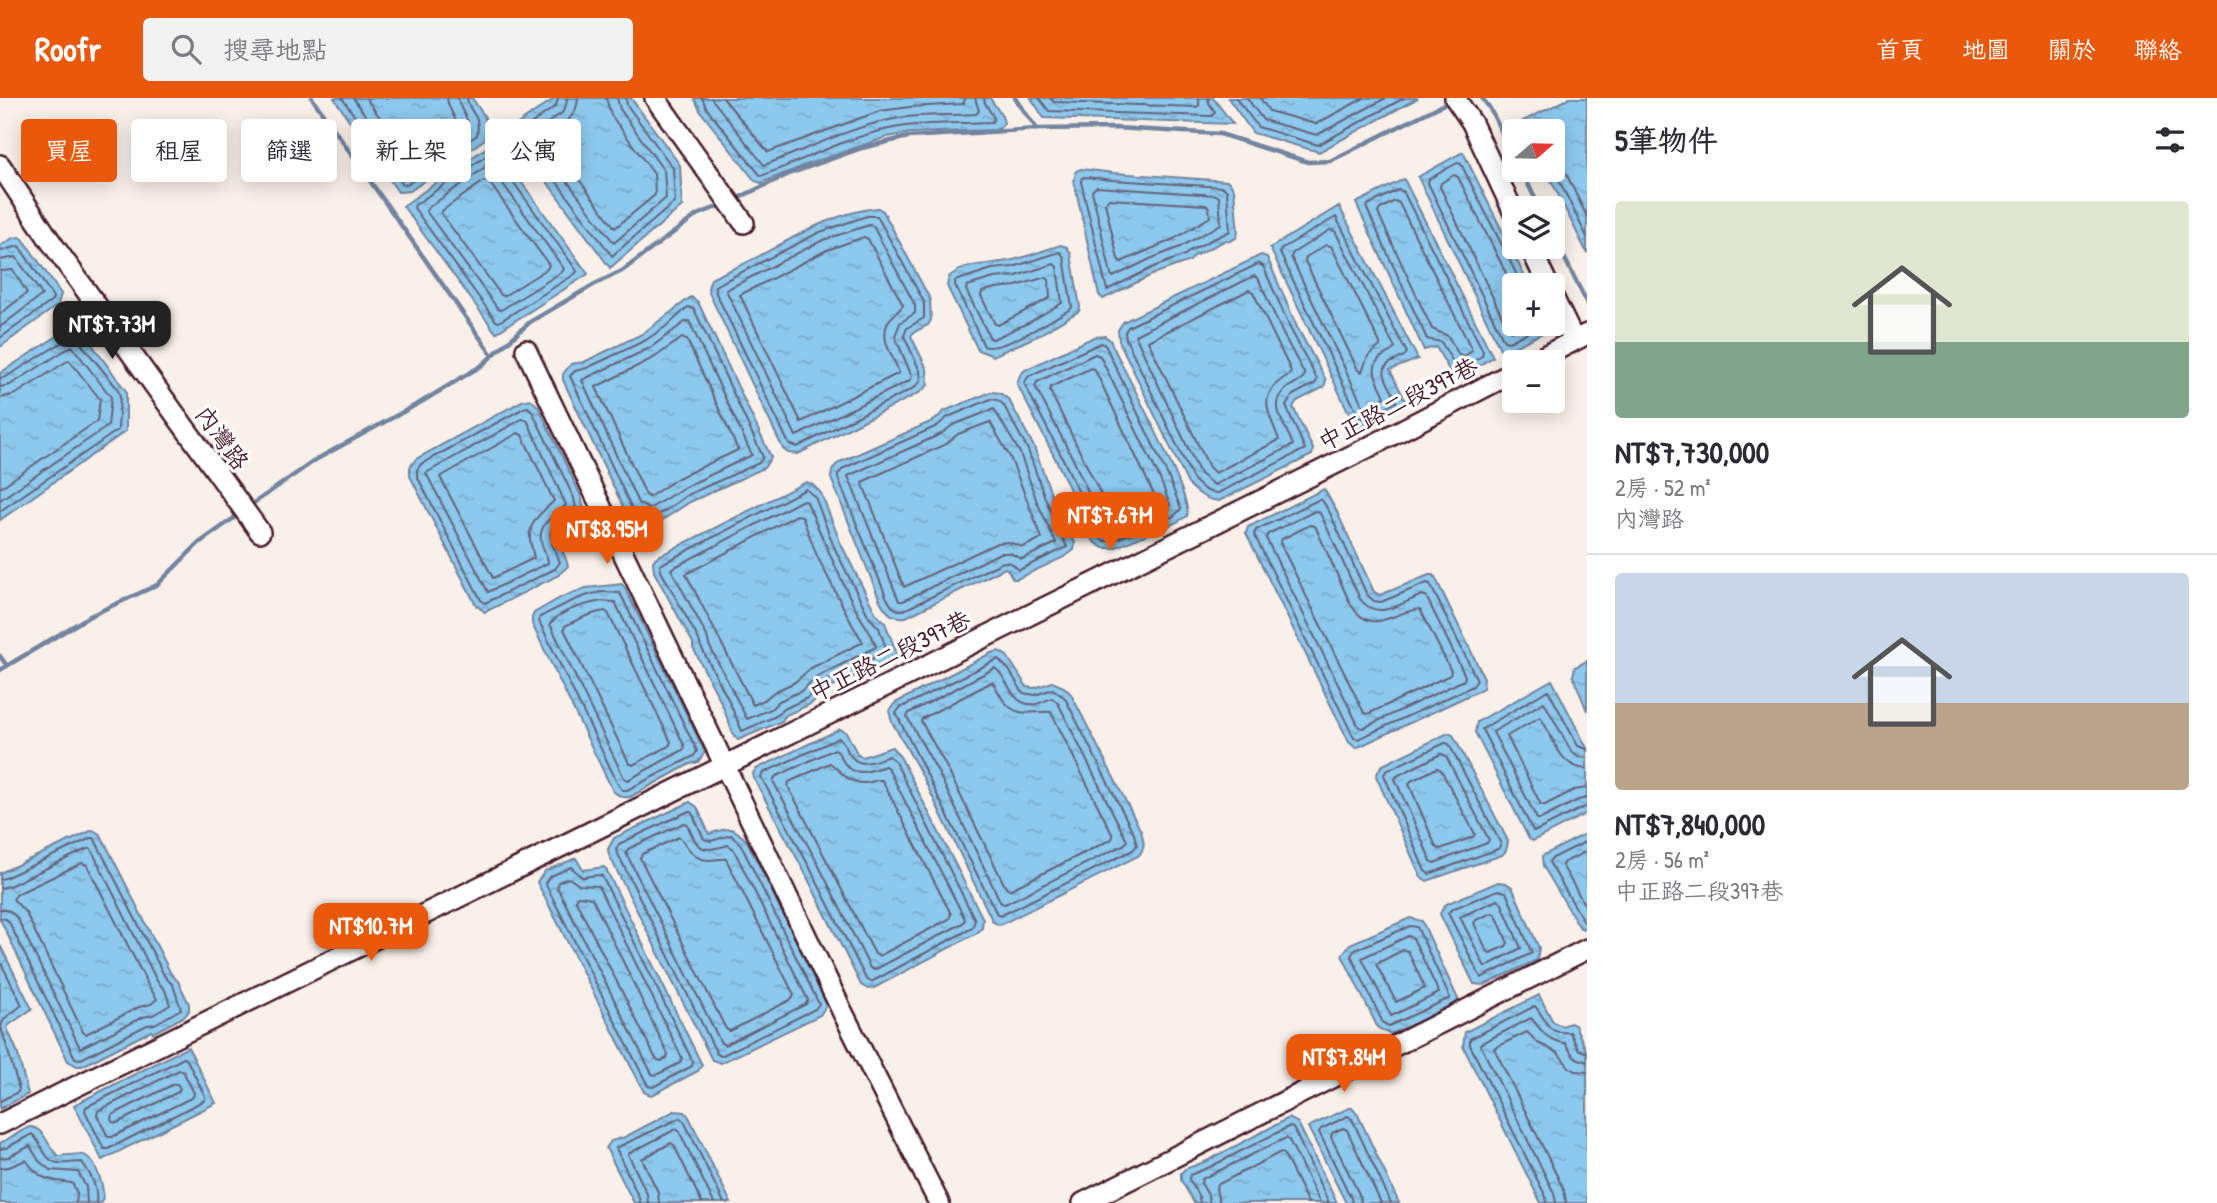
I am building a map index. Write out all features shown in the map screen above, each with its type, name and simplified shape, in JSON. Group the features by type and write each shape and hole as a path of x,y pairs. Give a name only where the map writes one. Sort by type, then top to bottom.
{"street":[{"path":"655,98 744,223"},
{"path":"1455,98 1472,123 1506,196"},
{"name":"內灣路","path":"0,165 51,243 260,532"},
{"path":"1556,350 1580,337 1565,314"},
{"path":"526,350 843,1013 939,1203"},
{"name":"中正路二段397巷","path":"0,1124 1365,449 1502,378"},
{"path":"1083,1203 1587,949"}],"water":[{"path":"334,98 472,98 485,117 485,139 471,149 471,119 351,119 351,123"},
{"path":"555,98 631,98 680,165 682,206 610,268 547,182 581,182 581,119 525,119"},
{"path":"694,98 990,98 1004,123 995,130 911,133 887,137 761,183 755,181 701,112"},
{"path":"1031,98 1213,98 1233,124 1044,118"},
{"path":"1228,98 1418,98 1319,152 1253,133"},
{"path":"1570,98 1587,98 1587,253 1565,208 1565,196 1559,196 1552,182 1565,182 1565,119 1527,119"},
{"path":"485,149 485,182 521,182 588,274 496,333 403,206 437,182 471,182 471,158"},
{"path":"1463,152 1502,231 1502,259 1516,259 1523,273 1502,273 1502,336 1537,336 1508,350 1502,350 1502,353 1418,177"},
{"path":"1081,169 1228,181 1234,189 1238,232 1236,238 1226,240 1194,256 1190,261 1156,273 1103,299 1099,295 1074,181 1076,171"},
{"path":"1404,179 1493,357 1455,380 1436,347 1424,350 1356,203"},
{"path":"391,182 423,182 410,191 398,192"},
{"path":"1339,206 1418,359 1390,370 1407,404 1357,430 1270,248"},
{"path":"878,208 883,211 930,299 931,320 911,336 927,369 928,385 919,393 798,454 788,453 783,449 710,295 708,288 711,279 832,219"},
{"path":"20,237 61,294 58,305 0,347 0,246"},
{"path":"1061,245 1067,247 1071,254 1079,311 1035,337 993,356 978,350 947,286 949,277 971,266 1013,260"},
{"path":"1261,255 1267,257 1297,327 1326,380 1324,387 1297,401 1293,407 1313,449 1312,455 1219,501 1202,496 1188,484 1119,341 1118,330 1123,322"},
{"path":"691,297 698,302 771,457 764,468 690,502 650,528 627,515 563,380 563,374 571,364 584,362 642,334"},
{"path":"76,327 82,331 126,391 126,431 0,520 0,373 70,328"},
{"path":"1105,336 1110,340 1169,459 1180,484 1187,516 1114,548 1103,548 1094,542 1017,384 1025,370 1094,337"},
{"path":"991,392 1000,393 1009,400 1034,447 1052,496 1075,543 1074,550 1017,579 1013,579 1005,568 906,617 892,615 879,598 831,478 832,470 840,462 935,420 944,411"},
{"path":"530,399 538,406 581,496 585,514 564,526 558,534 557,539 568,566 559,575 485,612 476,605 410,476 410,467 416,459"},
{"path":"806,482 821,493 841,544 876,614 885,623 896,651 895,657 824,691 811,704 786,715 782,721 738,740 693,648 693,643 654,572 653,562 655,558"},
{"path":"1324,489 1374,592 1380,595 1434,575 1484,678 1483,688 1476,692 1356,748 1349,742 1246,533 1248,527"},
{"path":"622,584 705,752 698,762 630,797 613,791 532,624 534,613 562,597 586,588"},
{"path":"999,651 1007,656 1027,687 1035,688 1052,682 1064,687 1071,694 1141,831 1144,844 1138,856 1000,925 993,922 923,777 892,722 889,711 895,703"},
{"path":"1587,661 1587,711 1573,676 1575,667"},
{"path":"1552,680 1587,748 1587,813 1533,841 1529,839 1475,732 1477,722"},
{"path":"840,729 846,732 858,755 863,757 892,747 901,758 983,919 982,928 977,933 868,989 861,985 753,773 756,769"},
{"path":"1448,733 1453,735 1508,841 1502,855 1427,881 1421,877 1376,776 1381,766"},
{"path":"690,802 697,807 709,834 730,829 747,841 827,1004 820,1015 721,1063 712,1060 608,849 614,838"},
{"path":"93,830 101,835 171,974 178,981 189,1004 189,1011 185,1016 153,1033 151,1031 82,1066 77,1066 68,1061 0,919 0,873"},
{"path":"1587,833 1587,930 1580,928 1543,866 1542,856"},
{"path":"576,858 583,870 606,869 702,1065 698,1071 654,1094 644,1092 537,882 545,871"},
{"path":"1498,882 1512,887 1539,948 1537,960 1484,985 1474,984 1440,914 1448,903"},
{"path":"1410,918 1422,921 1458,999 1457,1004 1391,1034 1378,1028 1342,955 1350,944"},
{"path":"0,945 32,1009 7,1028 17,1051 28,1094 0,1109"},
{"path":"1539,995 1553,1022 1562,1026 1570,1023 1575,1025 1587,1052 1587,1203 1541,1203 1463,1046 1465,1032"},
{"path":"188,1047 216,1103 102,1160 74,1105"},
{"path":"1349,1108 1358,1115 1399,1203 1346,1203 1308,1127"},
{"path":"674,1111 685,1112 689,1117 731,1203 634,1203 606,1148 611,1141 625,1137"},
{"path":"1289,1118 1298,1123 1337,1203 1194,1203 1181,1180 1181,1173 1185,1169 1207,1161"},
{"path":"29,1127 39,1130 58,1156 80,1154 90,1160 102,1185 101,1203 0,1203 0,1143"}],"waterway":[{"path":"312,98 492,355"},
{"path":"1015,98 1037,129"},
{"path":"1482,98 1502,132"},
{"path":"734,200 789,174 862,148 908,137 1037,129 1115,128 1220,134 1308,162 1330,161 1450,101"},
{"path":"1527,182 1534,196"},
{"path":"248,507 317,459 481,366 530,322 622,271 697,215 722,205"},
{"path":"1565,259 1587,303"},
{"path":"0,670 90,616 157,585 199,543 241,513"},
{"path":"0,656 7,666"}]}
